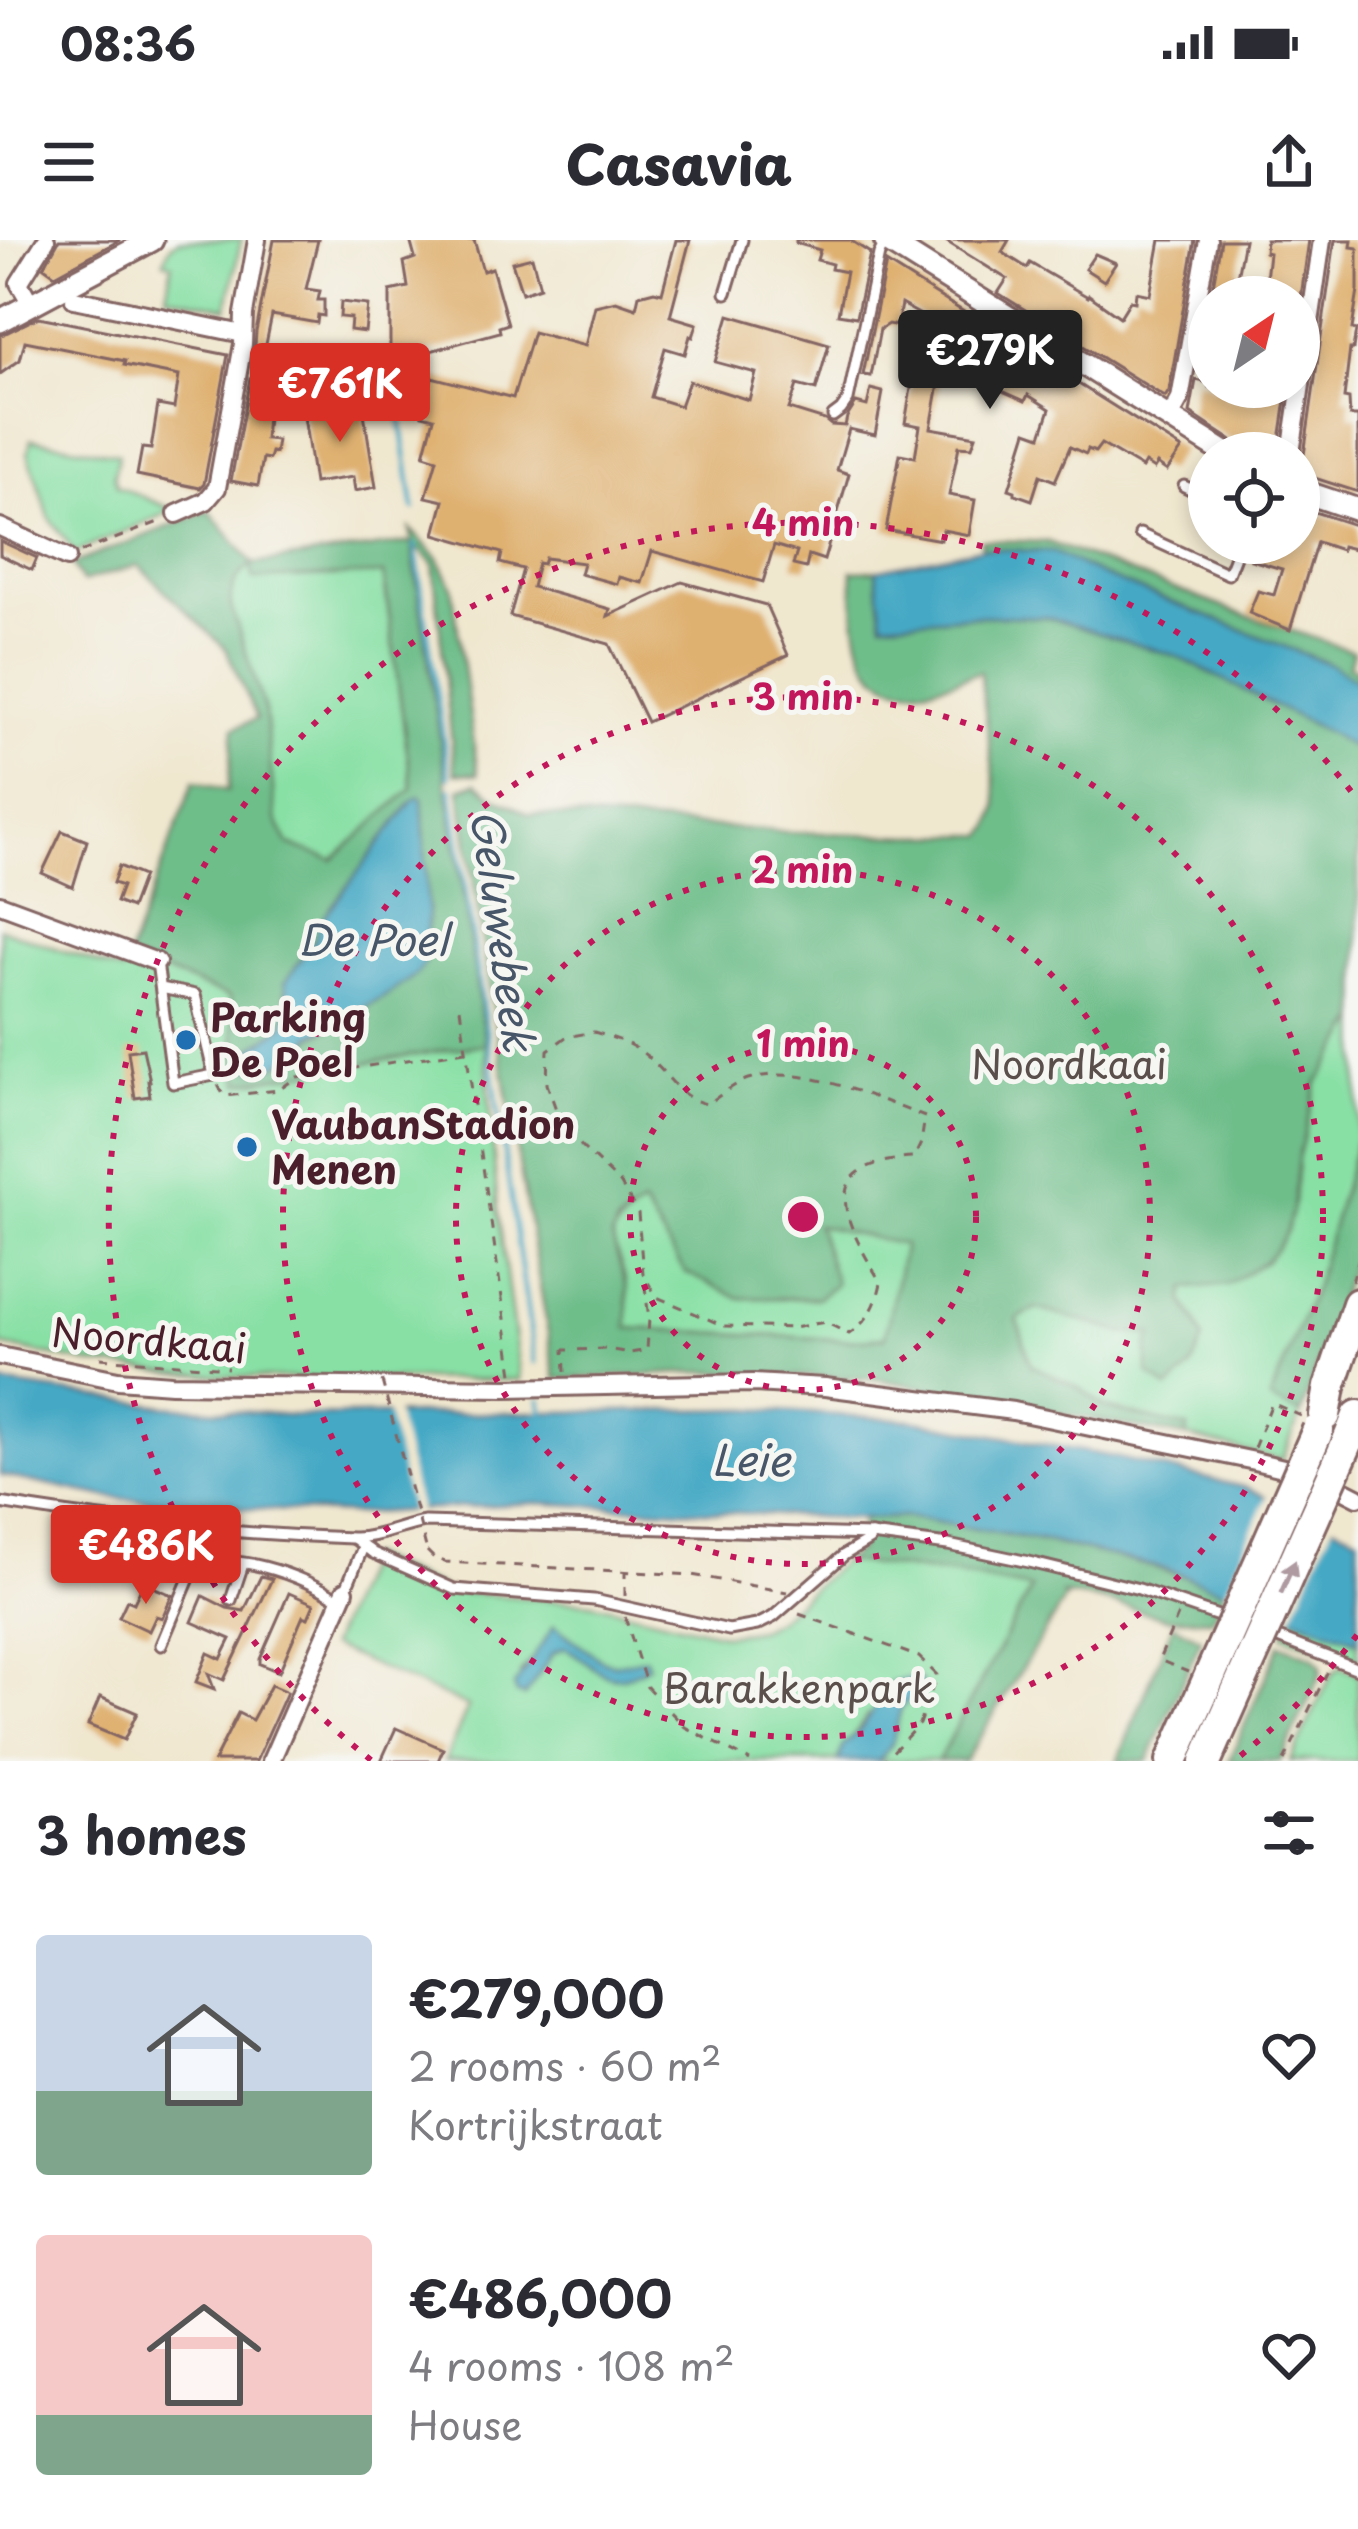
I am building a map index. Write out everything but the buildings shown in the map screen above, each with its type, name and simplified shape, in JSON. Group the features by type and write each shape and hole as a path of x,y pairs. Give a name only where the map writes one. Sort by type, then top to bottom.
{"highway":[{"path":"1172,1761 1203,1674 1330,1387 1358,1304"},
{"path":"1315,1420 1358,1344"},
{"path":"1206,1761 1353,1428"}],"street":[{"path":"31,304 20,283 46,240"},
{"path":"0,321 152,240"},
{"path":"177,514 206,501 217,488 257,240"},
{"path":"885,240 1190,432"},
{"path":"1169,419 1180,399 1208,240"},
{"path":"1294,432 1322,240"},
{"path":"74,299 243,334"},
{"path":"1320,497 1358,510"},
{"path":"0,527 67,558"},
{"path":"0,904 157,962"},
{"name":"Noordkaai","path":"0,1356 101,1377 171,1384 753,1383 825,1387 1013,1411 1317,1476 1358,1497"},
{"path":"271,1761 342,1595"}],"lane":[{"path":"726,292 742,240"},
{"path":"833,416 848,400 885,240"},
{"path":"1184,486 1188,488"},
{"path":"1140,534 1188,556"},
{"path":"1206,564 1228,574 1232,564"},
{"path":"157,962 160,988 173,1083 214,1075 195,994 160,988"},
{"path":"0,1503 205,1531 359,1543 425,1522 871,1535 949,1545 1138,1589 1358,1669"},
{"path":"359,1543 454,1588 594,1600 729,1630 773,1617 871,1535"},
{"path":"161,1645 196,1568 206,1563 274,1568 342,1595 359,1543"},
{"path":"231,1600 243,1564"}],"path":[{"path":"67,558 182,513 177,514"},
{"path":"460,1008 518,1387"},
{"path":"562,1386 564,1350 647,1350 650,1319 643,1274 638,1213 620,1183 560,1120 547,1084 548,1050 566,1036 594,1032 629,1043 694,1102 707,1104 746,1080 787,1074 850,1089 925,1117 922,1143 914,1158 885,1159 864,1166 851,1178 845,1201 850,1228 881,1282 876,1305 864,1324 849,1334 825,1322 793,1328 724,1325 657,1298 643,1274"},
{"path":"214,1075 224,1096 279,1090 297,1077 467,1051"},
{"path":"100,1358 231,1368"},
{"path":"372,1372 382,1381 427,1551 434,1558 692,1575 801,1594"},
{"path":"1250,1460 1272,1403 1315,1420"},
{"path":"625,1571 626,1585"},
{"path":"1183,1604 1159,1660 1203,1674"},
{"path":"791,1611 919,1657 937,1675 919,1724 884,1761"},
{"path":"624,1616 646,1687 685,1727 750,1761"},
{"path":"1284,1761 1334,1658"}],"green space":[{"path":"179,240 241,240 227,308 166,295 172,264 164,262"},
{"path":"31,439 119,454 114,475 117,486 174,510 75,553 49,517 28,453"},
{"path":"209,511 253,564 412,542 410,529 438,558 452,587 478,774 455,773 433,563 413,544 485,1044 239,1083 230,997 128,957 194,781 228,791 234,728 257,719 226,649 138,565 82,582 72,564","holes":["251,565 253,579 384,574 412,788 333,860 289,845 276,819 265,711 231,607 234,583","422,799 428,909 425,964 384,997 315,1036 299,1052 274,1058 248,1053 286,1021 287,982 315,939 320,922 412,801"]},
{"path":"981,540 1048,542 1353,651 1349,666 1358,669 1358,681 1330,664 1053,552 982,548"},
{"path":"252,564 254,578 383,573 412,788 333,861 289,845 276,819 265,711 231,607 235,582"},
{"name":"Noordkaai","path":"876,570 883,622 1045,617 1176,656 1358,751 1358,1020 1317,1084 1298,1158 1287,1231 1265,1261 1227,1285 1186,1288 1183,1301 1203,1340 1191,1368 1168,1389 1148,1373 1153,1334 1124,1333 1036,1308 1017,1319 1031,1365 1081,1389 1106,1408 1188,1428 1187,1437 877,1379 706,1372 556,1379 460,789 476,783 529,814 789,832 985,835 998,806 980,672 935,686 908,688 888,683 873,672 858,636 852,571","holes":["643,1205 685,1272 740,1298 817,1298 836,1284 817,1225 904,1245 885,1337 850,1340 628,1328 627,1288 612,1238 617,1224"]},
{"name":"VaubanStadion Menen","path":"0,928 122,972 128,957 230,997 239,1082 485,1044 498,1212 520,1380 174,1373 92,1364 0,1345"},
{"path":"1358,1020 1358,1137 1315,1286 1270,1399 1301,1414 1282,1460 1187,1437 1187,1428 1106,1408 1081,1389 1031,1365 1017,1319 1036,1308 1123,1333 1154,1334 1196,1321 1183,1301 1186,1288 1227,1285 1265,1261 1294,1202 1298,1158 1317,1084"},
{"path":"1358,1137 1358,1244 1301,1414 1270,1400 1315,1286"},
{"path":"644,1204 685,1272 741,1298 817,1298 816,1224 904,1244 885,1337 851,1340 628,1328 627,1288 614,1234"},
{"path":"907,1517 1107,1556 1225,1590 1212,1619 1167,1618 1061,1594 1066,1597 965,1761 938,1761 1031,1589 843,1561 859,1551 862,1519"},
{"name":"Barakkenpark","path":"368,1556 452,1592 592,1603 726,1635 759,1629 778,1619 843,1561 1032,1589 938,1761 879,1761 892,1744 901,1708 867,1715 839,1761 445,1761 468,1707 330,1646","holes":["554,1626 607,1662 648,1665 613,1677 565,1648 553,1653 525,1695 520,1673"]},
{"path":"1293,1615 1358,1641 1358,1662 1284,1635"},
{"path":"1173,1624 1201,1639 1148,1761 1118,1761"},
{"path":"1280,1644 1314,1657 1321,1665 1320,1676 1280,1761 1229,1761"},
{"path":"1340,1667 1358,1674 1358,1761 1290,1761 1331,1676"}],"water":[{"path":"982,548 1053,552 1330,664 1358,681 1358,751 1176,656 1045,617 883,622 876,570"},
{"name":"De Poel","path":"419,796 428,909 425,964 384,997 312,1036 297,1054 271,1068 249,1068 247,1053 284,1025 289,1005 285,982 315,940 320,922"},
{"name":"Leie","path":"0,1383 164,1406 303,1416 749,1409 911,1420 1114,1457 1247,1488 1358,1536 1358,1641 1169,1570 1050,1542 907,1517 862,1519 535,1503 353,1514 105,1497 0,1475"},
{"path":"554,1626 603,1661 614,1664 646,1658 648,1666 612,1677 565,1648 553,1653 525,1696 517,1694 514,1686"},
{"path":"916,1677 922,1682 919,1690 901,1708 892,1744 879,1761 839,1761 843,1746 860,1730 891,1683"}],"pier":[{"path":"386,1409 395,1409 421,1516 411,1516"},
{"path":"1270,1489 1335,1520 1291,1620 1223,1596"}],"waterway":[{"name":"Geluwebeek","path":"396,386 414,509"},
{"name":"Geluwebeek","path":"415,545 449,777"},
{"name":"Geluwebeek","path":"451,789 535,1363"},
{"name":"Geluwebeek","path":"540,1399 543,1417"}],"place":[{"name":"Parking De Poel","path":"186,1040"},
{"name":"VaubanStadion Menen","path":"247,1147"}]}
